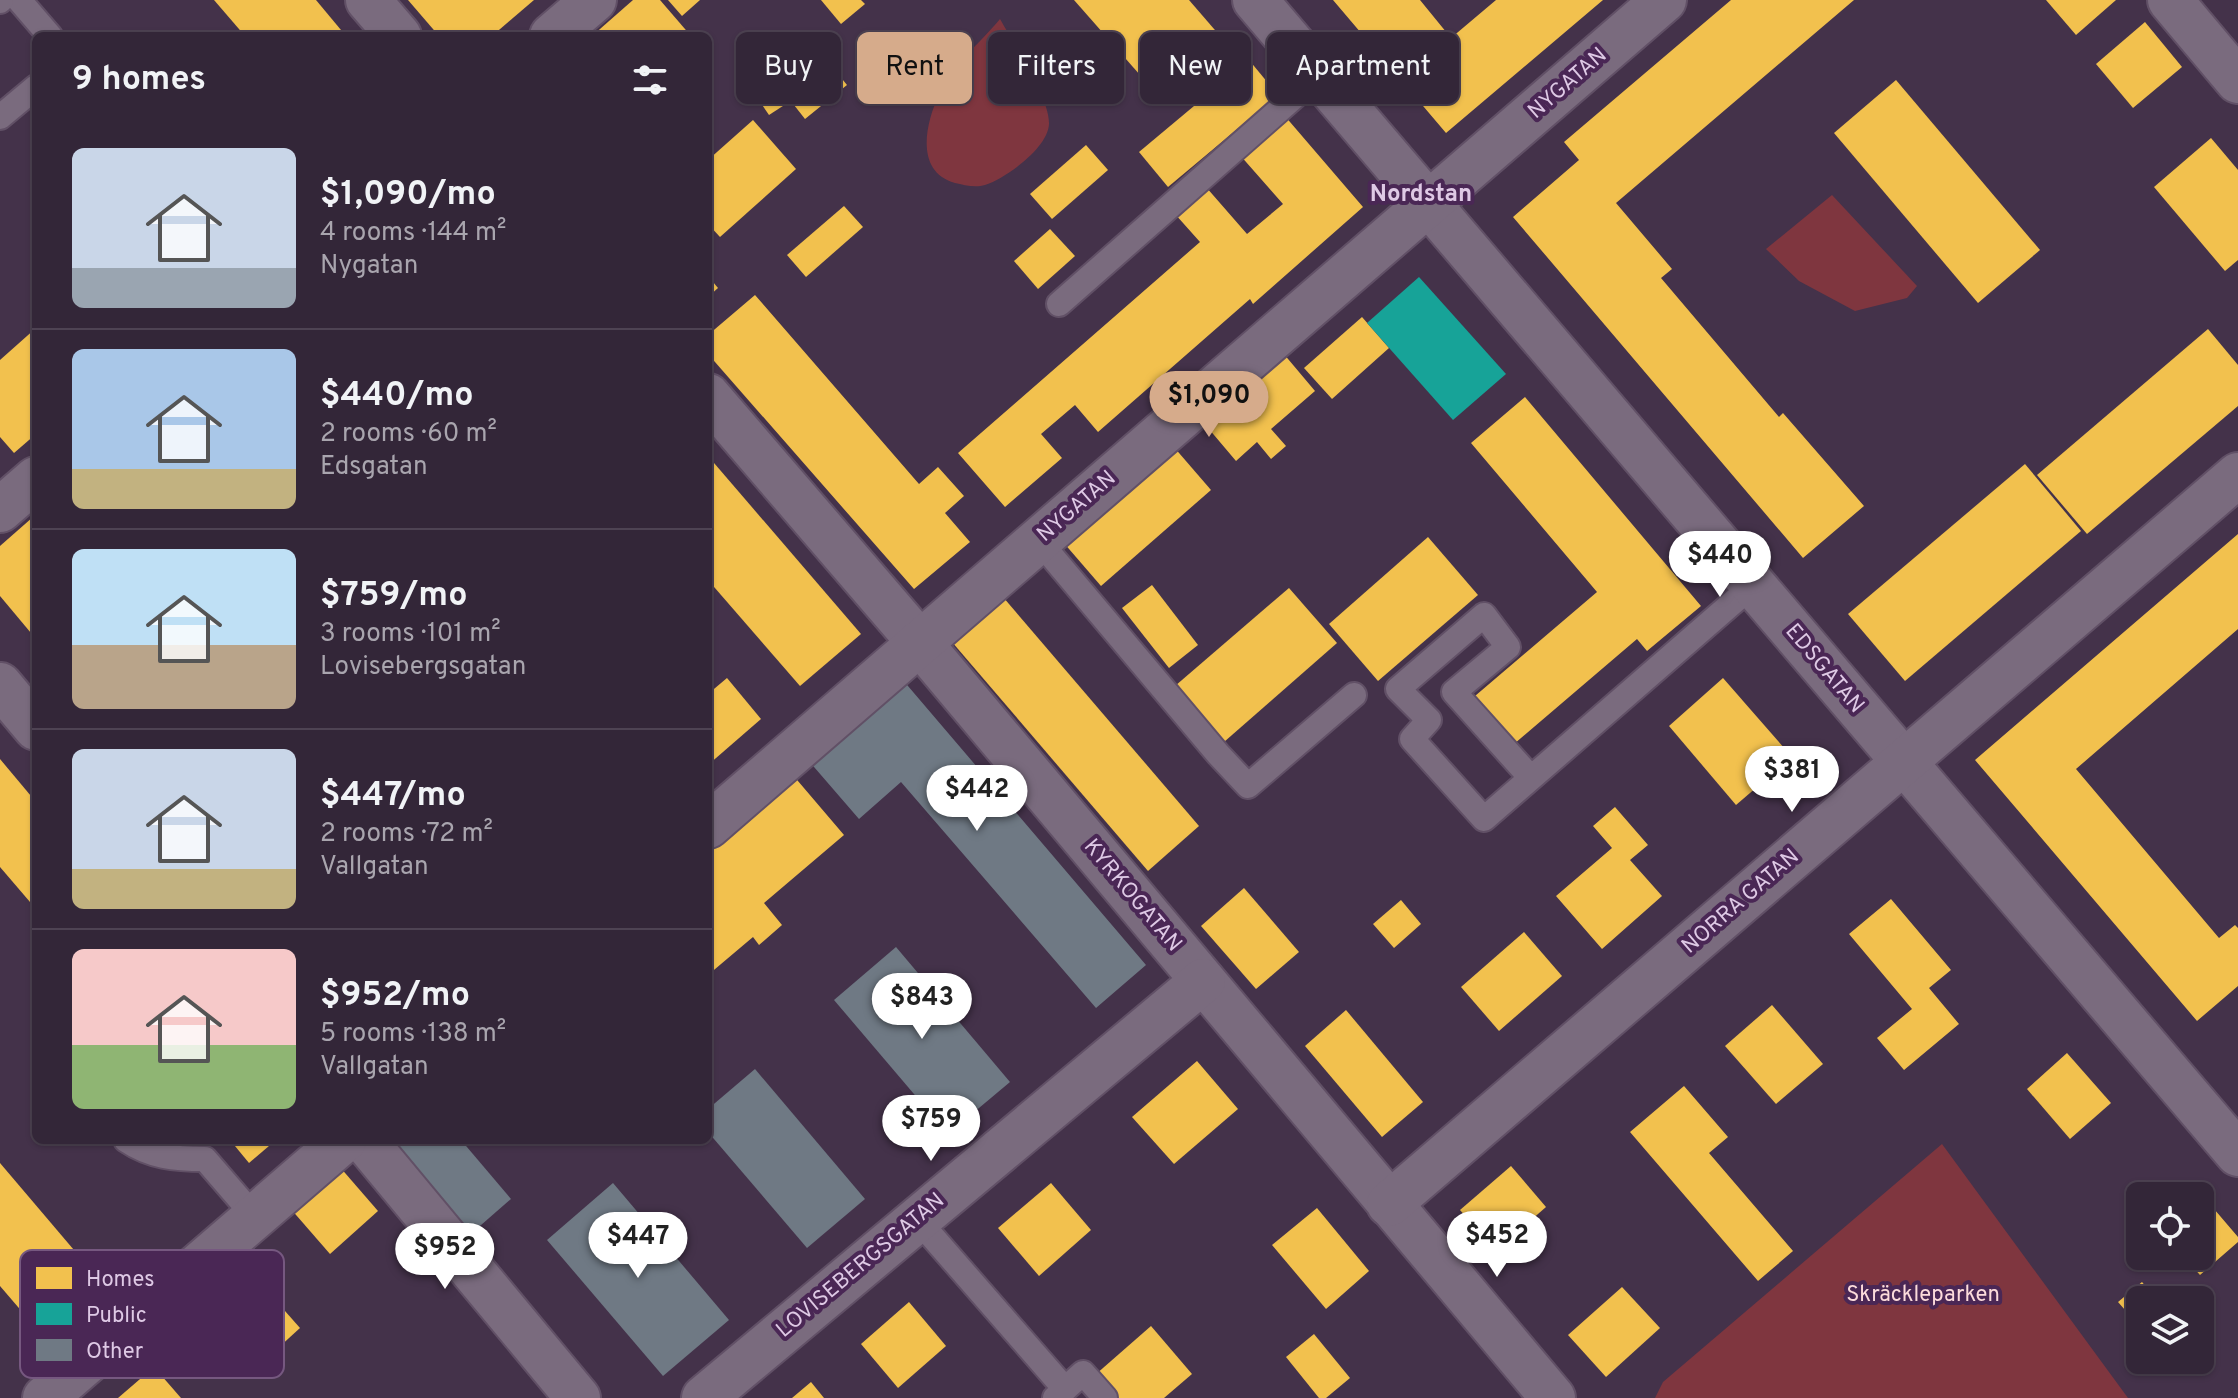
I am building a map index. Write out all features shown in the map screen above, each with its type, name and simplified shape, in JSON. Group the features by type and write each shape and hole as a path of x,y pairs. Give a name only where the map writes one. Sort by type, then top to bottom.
{"street":[{"path":"368,0 396,32"},
{"path":"557,32 594,0"},
{"name":"EDSGATAN","path":"1255,0 1282,32"},
{"name":"NYGATAN","path":"712,823 1664,0"},
{"path":"2170,0 2238,81"},
{"name":"EDSGATAN","path":"1344,104 2238,1154"},
{"name":"KYRKOGATAN","path":"712,401 920,643 1553,1398"},
{"name":"NORRA GATAN","path":"1389,1204 2238,475"},
{"path":"0,510 32,482"},
{"path":"0,685 32,723"},
{"name":"LOVISEBERGSGATAN","path":"704,1398 1203,981"},
{"path":"217,1250 339,1144"},
{"path":"367,1144 578,1398"},
{"path":"45,1398 68,1378"}],"lane":[{"path":"19,0 47,32"},
{"path":"0,117 32,90"},
{"path":"1059,304 1286,104"},
{"path":"1039,541 1248,786 1354,695"},
{"path":"1531,778 1454,692 1508,647 1484,615 1398,689 1429,720 1412,739 1484,819 1753,585"},
{"path":"131,1144 162,1157 205,1159 255,1217"},
{"path":"917,1219 1060,1394 1083,1373 1105,1398"}],"green space":[{"path":"1000,19 1008,32 988,32"},
{"path":"988,32 988,104 1045,104 1049,124 1042,143 1024,161 994,181 977,186 955,183 942,177 934,169 927,146 927,133 935,104 972,104 972,50"},
{"path":"1832,195 1917,286 1907,298 1855,311 1799,281 1766,249"},
{"name":"Skräckleparken","path":"1942,1144 2128,1398 1655,1398 1663,1382"}],"building: Homes":[{"path":"214,0 316,0 343,32 242,32"},
{"path":"408,0 534,0 497,32 436,32"},
{"path":"633,0 660,0 688,32 597,32"},
{"path":"668,0 700,0 682,16"},
{"path":"821,0 861,0 865,4 841,24"},
{"path":"1074,0 1189,0 1217,32 1140,32 1140,75 1124,57 1124,32 1102,32"},
{"path":"1333,0 1420,0 1446,32 1360,32"},
{"path":"1496,0 1603,0 1446,133 1421,104 1459,104 1458,32"},
{"path":"1731,0 1854,0 1616,203 1672,269 1661,278 1779,417 1783,413 1864,506 1803,558 1513,217 1579,160 1564,142"},
{"path":"2046,0 2116,0 2076,35"},
{"path":"2145,22 2182,67 2133,108 2096,64"},
{"path":"1251,62 1267,82 1267,104 1168,187 1139,152 1196,104 1251,104"},
{"path":"1896,80 2040,250 1978,303 1834,133"},
{"path":"762,104 786,104 769,115"},
{"path":"793,104 824,104 805,119"},
{"path":"1284,115 1363,207 1253,304 1250,299 1098,432 1075,405 1041,434 1062,458 1005,507 958,453 1200,242 1175,214 1206,187 1247,234 1283,204 1239,154"},
{"path":"753,120 796,169 720,237 712,228 712,156"},
{"path":"2211,138 2238,170 2238,260 2225,271 2154,187"},
{"path":"1086,145 1108,170 1052,219 1030,194"},
{"path":"844,206 863,227 806,277 787,255"},
{"path":"1050,229 1075,256 1038,289 1014,261"},
{"path":"755,295 919,484 938,467 964,496 945,513 970,542 914,589 712,359 712,332"},
{"path":"1362,317 1389,348 1332,399 1304,368"},
{"path":"2208,329 2238,365 2238,406 2087,534 2037,475"},
{"path":"32,332 32,437 14,453 0,437 0,360"},
{"path":"1283,353 1315,391 1271,429 1286,446 1271,459 1257,442 1236,461 1203,422"},
{"path":"1525,397 1701,606 1647,651 1637,639 1514,744 1475,696 1597,592 1471,443"},
{"path":"1173,446 1211,490 1101,586 1063,542"},
{"path":"712,461 861,634 800,686 712,585"},
{"path":"2025,464 2081,531 1905,681 1848,614"},
{"path":"32,518 32,634 0,596 0,546"},
{"path":"2238,534 2238,629 2076,769 2219,938 2235,925 2238,928 2238,986 2197,1021 1975,760"},
{"path":"1428,537 1478,595 1378,681 1329,624"},
{"path":"1152,585 1198,645 1169,668 1122,608"},
{"path":"1289,588 1337,643 1224,742 1175,686"},
{"path":"1003,597 1199,826 1148,871 952,642"},
{"path":"727,678 761,719 712,762 712,691"},
{"path":"1723,678 1792,757 1736,805 1669,726"},
{"path":"0,759 32,797 32,904 0,867"},
{"path":"792,774 844,835 764,903 782,925 759,945 753,937 712,972 712,842"},
{"path":"1615,807 1648,845 1630,860 1662,896 1602,949 1556,896 1612,848 1593,826"},
{"path":"1244,888 1299,952 1256,989 1201,926"},
{"path":"1891,899 1951,970 1929,988 1959,1024 1904,1070 1877,1038 1912,1009 1849,934"},
{"path":"1401,900 1421,924 1394,948 1373,924"},
{"path":"1524,932 1562,976 1499,1031 1461,987"},
{"path":"1772,1005 1823,1064 1776,1104 1725,1046"},
{"path":"1346,1010 1423,1102 1382,1137 1305,1046"},
{"path":"2067,1053 2111,1103 2070,1139 2027,1089"},
{"path":"1197,1061 1238,1109 1174,1164 1132,1117"},
{"path":"1684,1086 1728,1137 1709,1153 1793,1251 1758,1281 1630,1132"},
{"path":"233,1144 271,1144 249,1163"},
{"path":"0,1163 74,1250 20,1250 20,1309 0,1286"},
{"path":"339,1166 378,1211 330,1254 290,1208"},
{"path":"1511,1166 1546,1207 1496,1251 1460,1210"},
{"path":"1051,1183 1091,1230 1039,1276 998,1228"},
{"path":"1317,1208 1369,1271 1326,1309 1272,1245"},
{"path":"2214,1209 2238,1237 2238,1242 2214,1263"},
{"path":"1622,1287 1660,1328 1606,1377 1568,1335"},
{"path":"2126,1295 2126,1311 2118,1302"},
{"path":"909,1302 946,1346 898,1388 861,1344"},
{"path":"284,1310 300,1328 284,1343"},
{"path":"1151,1326 1192,1374 1164,1398 1115,1398 1095,1375"},
{"path":"1314,1334 1350,1378 1326,1398 1319,1398 1286,1357"},
{"path":"141,1378 164,1378 181,1398 118,1398"},
{"path":"811,1382 824,1398 792,1398"}],"building: Public":[{"path":"1419,277 1506,374 1453,420 1367,323"}],"building: Other":[{"path":"902,679 1146,965 1096,1008 901,782 859,819 808,760"},
{"path":"896,947 1010,1082 948,1134 834,1000"},
{"path":"755,1069 865,1199 807,1248 712,1137 712,1106"},
{"path":"384,1144 464,1144 511,1199 465,1239"},
{"path":"613,1183 729,1320 663,1376 547,1240"}],"district":[{"name":"Nordstan","path":"1421,195"}]}
